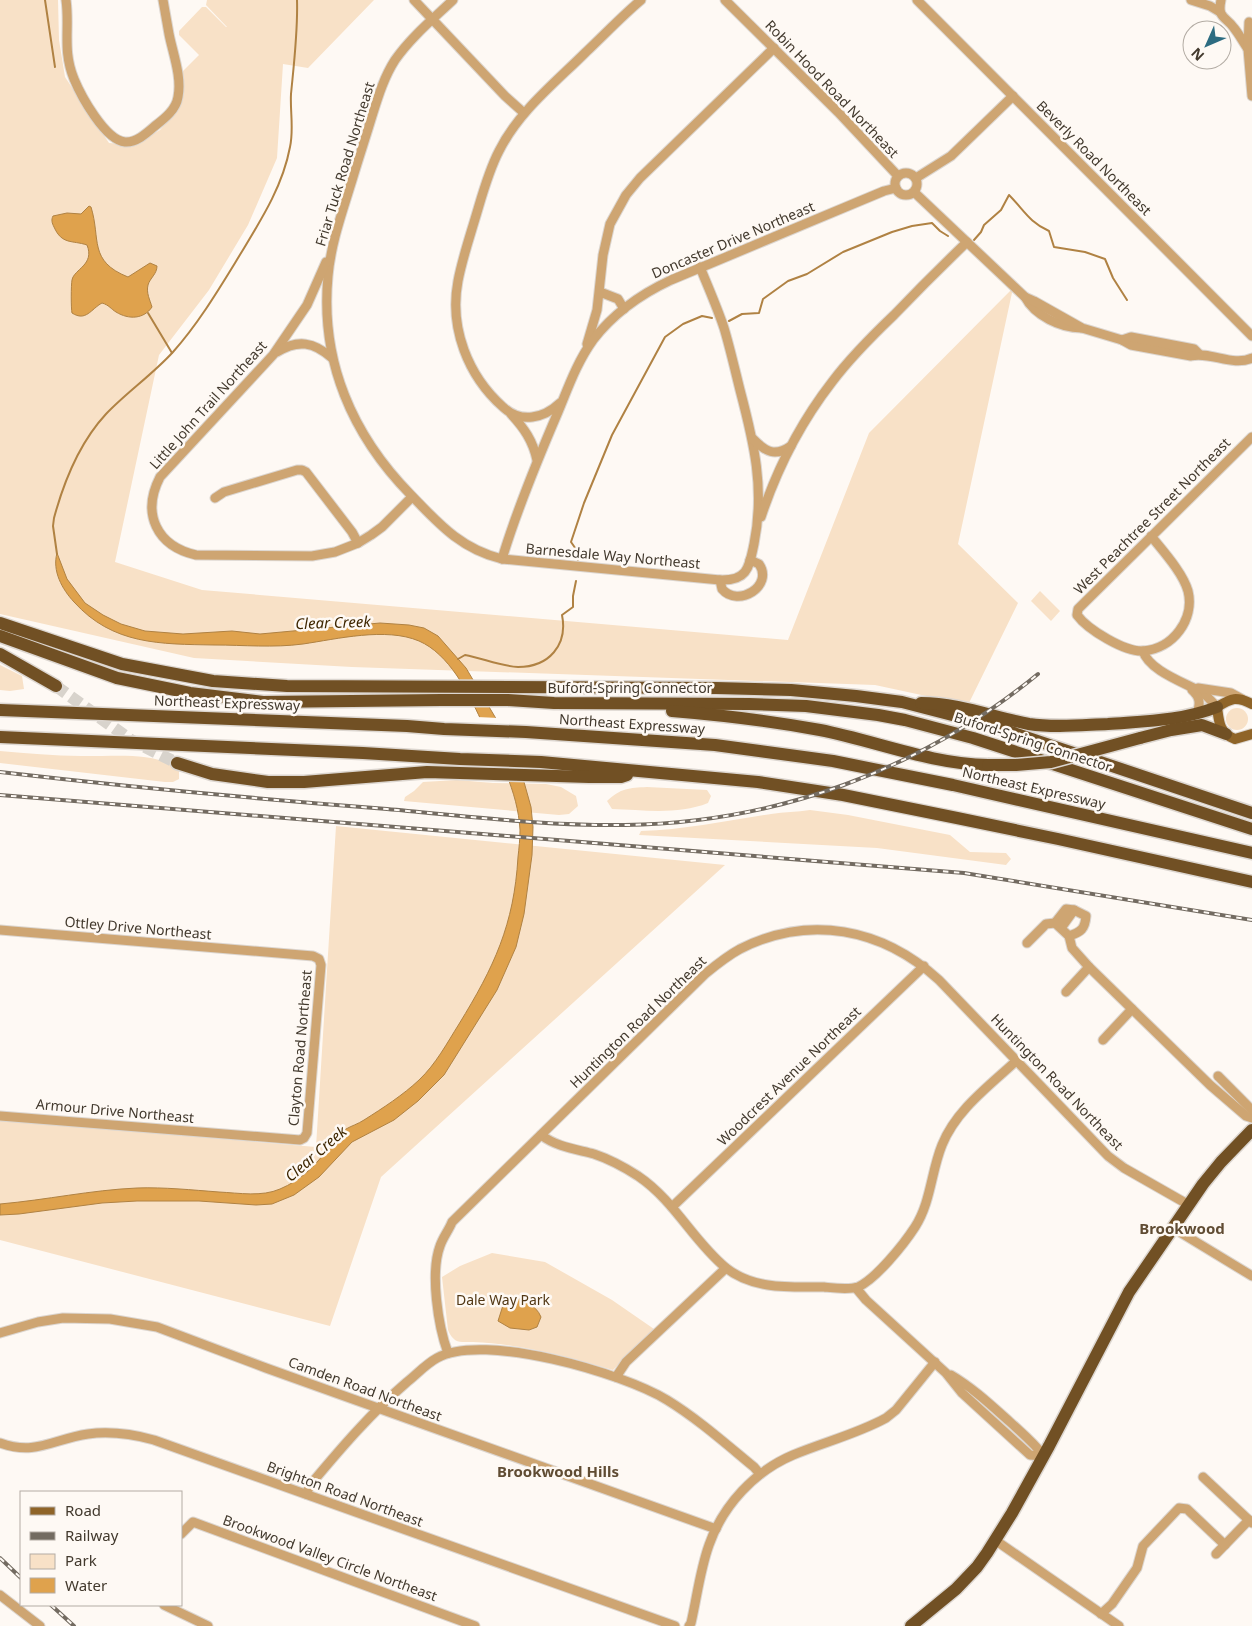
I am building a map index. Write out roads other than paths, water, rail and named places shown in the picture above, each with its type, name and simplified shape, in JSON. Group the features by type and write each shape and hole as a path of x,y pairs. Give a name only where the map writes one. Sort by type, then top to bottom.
{"highway":[{"name":"Buford-Spring Connector","path":"0,623 122,664 212,681 441,693 508,694 716,688 791,690 902,702 987,724 1252,813"},
{"name":"Buford-Spring Connector","path":"0,636 117,678 223,698 263,702 441,693"},
{"path":"0,654 56,686"},
{"name":"Buford-Spring Connector","path":"508,694 554,704 749,704 835,709 896,718 972,738 1252,830"},
{"path":"902,702 940,703 1030,724 1055,726 1175,719 1217,707"},
{"path":"585,703 762,721 820,730 950,762 988,765 1051,762 1171,730 1202,725 1226,734"},
{"path":"0,705 52,712"},
{"name":"Northeast Expressway","path":"0,710 397,725 715,745 833,761 953,785 1252,853"},
{"path":"0,737 372,753 460,760 541,762 758,782 843,795 1058,839 1252,882"},
{"path":"177,763 212,774 268,782 304,782 392,774 467,772 621,777 638,770"},
{"path":"1227,877 1252,892"},
{"path":"911,1626 956,1589 977,1567 1044,1456 1129,1292 1203,1184 1252,1130"}],"main road":[{"path":"1248,703 1228,700 1217,707 1219,726 1226,734 1235,739 1251,733"}],"street":[{"path":"66,0 68,10 67,47 74,79 106,132 125,142 138,138 152,129 173,110 179,95 178,71 163,0"},
{"path":"414,0 505,96 524,113"},
{"name":"Friar Tuck Road Northeast","path":"452,0 403,49 385,78 332,249 327,303 332,358 344,396 362,434 385,467 459,542 480,552 502,559"},
{"path":"537,460 531,440 522,426 483,386 467,359 458,329 456,295 463,258 492,167 505,139 524,113 641,0"},
{"name":"Robin Hood Road Northeast","path":"725,0 898,176"},
{"name":"Beverly Road Northeast","path":"917,0 1252,336"},
{"path":"1191,0 1210,6 1220,12 1233,25 1248,49"},
{"path":"1220,12 1221,0"},
{"path":"1233,25 1239,26 1250,20"},
{"path":"1250,20 1248,49 1252,96"},
{"path":"582,355 594,325 606,237 614,214 640,178 774,48"},
{"path":"916,178 950,156 1013,96"},
{"path":"906,172 916,178 918,186 914,192 905,195 896,188 895,182 898,176 906,172"},
{"name":"Doncaster Drive Northeast","path":"502,559 516,514 537,460 582,355 602,329 624,309 657,287 700,267 884,191 896,188"},
{"path":"914,192 1006,282 1024,297 1034,300 1082,328 1122,340 1131,346 1191,356 1199,354 1237,361 1246,361 1252,358"},
{"path":"757,526 777,476 818,401 848,362 967,242"},
{"name":"Little John Trail Northeast","path":"332,249 307,305 274,353 160,478 152,501 152,514 155,525 172,546 183,552 196,555 312,556 335,552 358,543 382,526 412,496"},
{"path":"700,267 724,329 752,438 759,481 757,526"},
{"path":"600,292 618,299 624,309"},
{"path":"274,353 289,345 304,344 319,348 332,358"},
{"path":"511,414 537,417 550,412 562,402"},
{"name":"West Peachtree Street Northeast","path":"1143,651 1131,650 1116,644 1086,624 1079,617 1078,609 1252,437"},
{"path":"752,438 775,453 792,446"},
{"path":"215,498 224,492 302,470 306,472 352,532 358,543"},
{"name":"Barnesdale Way Northeast","path":"502,559 731,580 740,577 747,570 757,526"},
{"path":"1151,536 1182,578 1188,591 1189,602 1185,620 1176,636 1166,644 1155,649 1143,651 1145,657 1165,674 1206,695 1217,707"},
{"path":"720,580 722,589 729,595 740,597 752,593 760,584 762,572 759,564 750,560"},
{"path":"1186,686 1231,693 1248,703"},
{"path":"1186,686 1199,697 1200,705 1196,714"},
{"path":"1058,925 1074,910 1086,916 1085,926 1079,933 1069,936"},
{"path":"1028,943 1046,924 1058,925 1069,936 1072,948 1089,967 1210,1085 1246,1116 1252,1118"},
{"name":"Ottley Drive Northeast","path":"0,930 274,953"},
{"name":"Huntington Road Northeast","path":"448,1353 442,1333 436,1282 436,1260 452,1222 705,974 726,958 751,944 795,931 842,931 864,936 907,954 924,966 1108,1156 1124,1168 1189,1205"},
{"name":"Clayton Road Northeast","path":"228,1134 300,1140 307,1133 320,961 313,956 274,953"},
{"name":"Woodcrest Avenue Northeast","path":"672,1206 924,966"},
{"path":"1066,992 1089,967"},
{"path":"1103,1040 1132,1009"},
{"path":"541,1135 557,1144 596,1155 624,1168 650,1185 672,1206 713,1256 726,1268 746,1280 769,1286 856,1288 873,1277 903,1244 916,1226 928,1198 941,1148 954,1122 967,1106 1016,1060"},
{"path":"1218,1076 1252,1110"},
{"name":"Armour Drive Northeast","path":"0,1116 228,1134"},
{"path":"1172,1228 1252,1276"},
{"path":"616,1377 626,1362 726,1268"},
{"path":"856,1288 866,1300 946,1373 968,1385 1036,1446 1044,1456"},
{"name":"Camden Road Northeast","path":"0,1333 38,1322 63,1318 110,1319 141,1323 176,1332 266,1368 716,1529"},
{"path":"306,1494 311,1484 378,1408 427,1365 448,1353 470,1349 506,1351 563,1362 616,1377 650,1391 680,1408 754,1467 760,1474"},
{"path":"689,1626 705,1558 716,1529 735,1498 760,1474 792,1455 886,1418 896,1410 935,1362"},
{"name":"Brighton Road Northeast","path":"0,1443 29,1449 89,1434 111,1433 154,1440 675,1626"},
{"path":"1203,1477 1250,1522 1216,1554"},
{"path":"1101,1614 1112,1604 1137,1568 1142,1546 1179,1508 1187,1509 1225,1545"},
{"name":"Brookwood Valley Circle Northeast","path":"182,1533 192,1522 475,1626"},
{"path":"995,1540 1119,1626"},
{"path":"0,1595 40,1626"},
{"path":"166,1606 208,1626"}],"water":[{"path":"89,206 91,207 94,219 98,248 107,264 115,271 128,277 150,263 157,266 148,288 148,296 152,307 141,316 121,315 102,303 85,315 81,316 72,313 72,280 86,262 89,252 87,245 68,241 60,237 53,226 52,219 53,216 67,213 81,214"},
{"path":"57,553 67,579 85,603 121,624 145,631 183,634 232,631 260,634 380,623 424,628 438,636 466,668 501,727 524,782 531,807 533,827 532,855 524,914 516,947 497,990 444,1075 418,1101 394,1120 352,1142 319,1177 294,1195 272,1204 137,1201 102,1203 0,1215 0,1204 120,1189 157,1188 250,1194 266,1193 280,1189 294,1182 317,1162 343,1131 378,1111 413,1086 425,1074 446,1046 492,964 507,925 516,881 520,833 511,787 494,746 464,686 440,655 419,641 406,637 377,634 303,644 270,646 175,644 138,639 105,627 74,602 59,579 56,566"},
{"path":"506,1296 521,1300 539,1312 541,1317 537,1327 529,1330 510,1328 498,1321"}],"waterway":[{"path":"45,0 55,67"},
{"path":"57,554 53,526 54,518 68,476 88,437 106,414 165,360 190,331 235,263 275,193 286,163 291,140 291,94 297,0"},
{"path":"974,240 984,225 1001,210 1009,195 1032,220 1049,231 1054,247 1085,252 1105,259 1113,278 1127,300"},
{"path":"729,321 742,314 759,313 763,299 788,281 807,274 843,252 892,232 932,223 948,236"},
{"path":"148,313 172,353"},
{"path":"578,560 578,552 571,542 584,503 612,435 665,337 683,324 702,316 712,318"},
{"path":"458,659 465,655 518,667 539,663 547,658 559,645 562,636 562,615 573,607 576,581"}],"tunnel":[{"path":"56,686 131,740 177,763"}],"railway":[{"path":"0,772 97,783 536,822 595,825 681,822 737,814 791,802 844,785 896,763 945,738 993,708 1038,674"},
{"path":"0,795 964,873 1252,920"},
{"path":"0,1558 20,1577"},
{"path":"52,1606 74,1626"}],"district":[{"name":"Brookwood","path":"1182,1229"},
{"name":"Brookwood Hills","path":"558,1472"}],"water label":[{"name":"Clear Creek","path":"333,623"},
{"name":"Clear Creek","path":"316,1154"}],"park label":[{"name":"Dale Way Park","path":"503,1300"}]}
